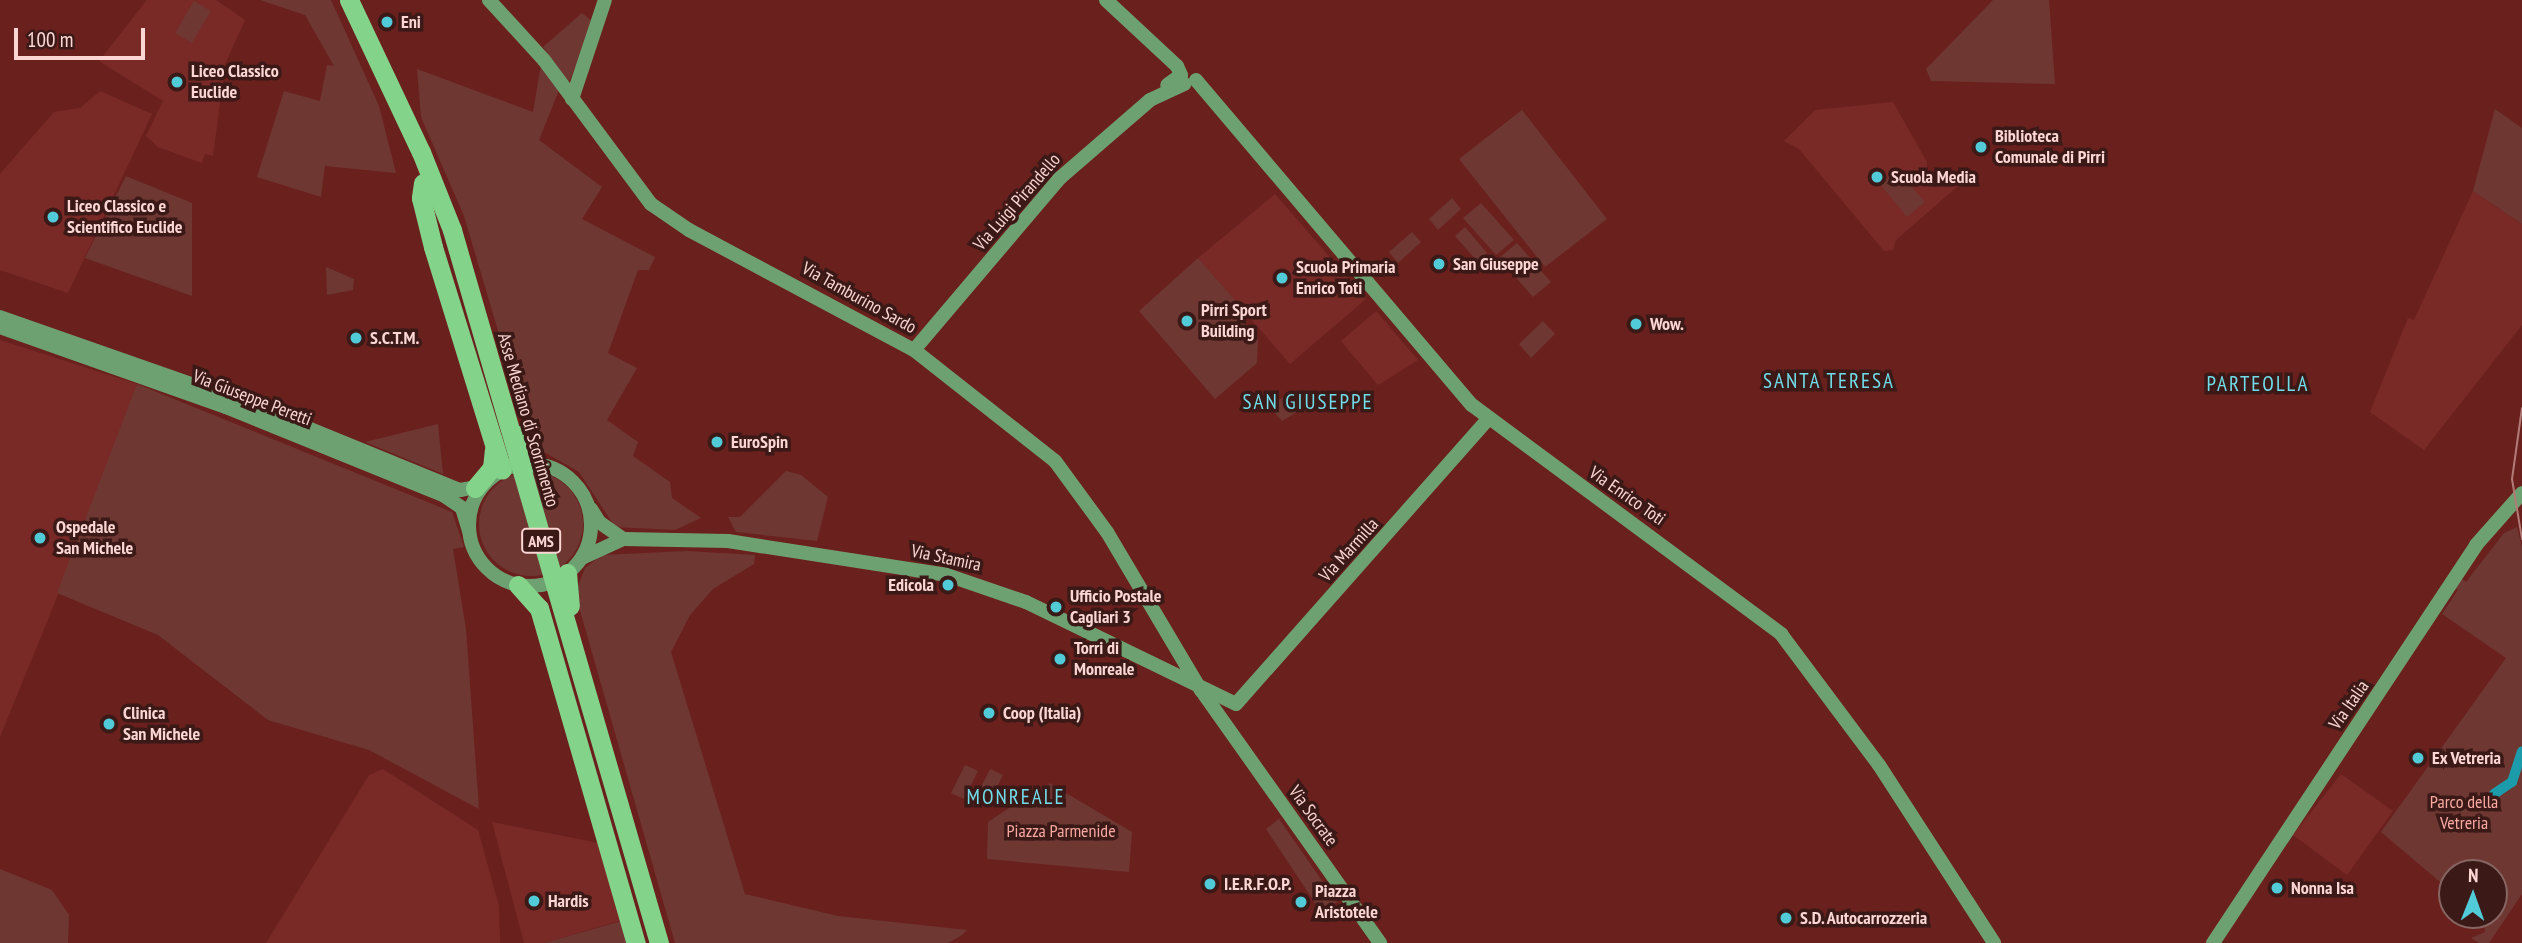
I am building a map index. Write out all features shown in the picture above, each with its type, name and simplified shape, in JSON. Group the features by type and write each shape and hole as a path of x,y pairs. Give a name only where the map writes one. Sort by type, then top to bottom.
{"highway":[{"name":"Asse Mediano di Scorrimento","path":"338,0 423,183 480,353 590,732 645,943"},
{"name":"Asse Mediano di Scorrimento","path":"349,0 421,152 452,230 480,353"},
{"path":"421,152 439,170 452,202 523,442 537,464"},
{"path":"423,183 421,198 433,247 502,470"},
{"path":"479,487 492,468 495,445"},
{"path":"568,573 566,592 670,943"},
{"path":"519,585 539,608 636,943"},
{"path":"551,647 561,634 580,641"},
{"name":"Asse Mediano di Scorrimento","path":"590,732 659,943"}],"street":[{"name":"Via Tamburino Sardo","path":"489,0 518,27 622,170 665,215 914,350 1049,455 1107,532 1185,657 1201,690"},
{"path":"572,99 605,0"},
{"name":"Via Enrico Toti","path":"1106,0 1167,52 1187,81 1209,101 1488,419 1751,607 1781,634 1879,765 1994,943"},
{"name":"Via Luigi Pirandello","path":"914,350 1060,178 1114,127 1162,92 1187,81"},
{"name":"Via Giuseppe Peretti","path":"0,317 198,385 460,490 479,487"},
{"name":"Via Giuseppe Peretti","path":"0,327 226,407 443,495 462,508 469,531"},
{"name":"Via Marmilla","path":"1225,705 1488,419"},
{"path":"588,505 590,541 582,558 568,573 541,585 519,585 485,566 469,531 479,487 502,470 537,464 569,477 588,505 599,522 623,539"},
{"name":"Via Italia","path":"2213,943 2469,555 2522,493"},
{"name":"Via Stamira","path":"582,558 623,539 728,541 968,580 1026,602 1201,690 1225,705"},
{"path":"1173,676 1185,673 1185,657"},
{"name":"Via Socrate","path":"1225,705 1380,943"}],"shaded area":[{"name":"Liceo Classico Euclide","path":"147,0 216,0 245,20 225,64 213,156 205,154 202,163 158,147 146,136 163,101 99,61"},
{"name":"Liceo Classico e Scientifico Euclide","path":"100,91 152,114 68,293 0,270 0,174 54,112 80,108"},
{"name":"Scuola Media","path":"1893,102 1927,162 1927,172 1936,182 1959,185 1896,240 1893,250 1884,251 1799,149 1784,141 1815,110"},
{"path":"2473,191 2522,224 2522,325 2424,450 2370,412 2408,318 2414,320"},
{"name":"Scuola Primaria Enrico Toti","path":"1275,194 1366,299 1290,364 1198,258"},
{"path":"1376,311 1418,360 1378,385 1341,341"},
{"name":"Ospedale San Michele","path":"0,340 137,384 97,499 0,737"},
{"path":"383,769 478,830 499,906 500,943 266,943 369,775"},
{"path":"2341,774 2393,811 2347,875 2293,835"},
{"path":"492,822 599,843 622,920 544,943 524,943"}],"green space":[{"path":"260,0 331,0 379,106 396,173 325,166 321,197 257,177 284,91 320,101 327,65 334,66 305,15"},
{"path":"1993,0 2049,0 2055,84 1931,81 1926,69"},
{"path":"194,1 211,11 192,43 175,33"},
{"path":"582,13 593,22 569,82 543,47"},
{"path":"541,65 559,90 539,140 602,187 582,219 655,257 649,270 638,270 608,353 637,368 607,420 638,442 633,456 670,482 672,498 701,518 675,530 615,527 579,472 532,445 464,216 421,117 417,69 533,112"},
{"path":"2495,109 2522,128 2522,224 2473,191"},
{"path":"1522,110 1607,219 1545,267 1459,159"},
{"path":"1897,170 1925,202 1907,217 1880,184"},
{"path":"126,176 192,203 192,296 85,258"},
{"path":"1452,198 1461,209 1438,230 1429,219"},
{"path":"1481,203 1514,240 1496,255 1463,218"},
{"path":"1465,227 1487,253 1477,261 1455,236"},
{"path":"1412,232 1421,242 1398,263 1389,252"},
{"path":"1517,243 1551,282 1533,297 1499,258"},
{"path":"1198,258 1249,316 1243,322 1258,340 1257,363 1215,399 1139,311"},
{"path":"326,267 354,279 353,290 327,295"},
{"path":"1543,321 1555,334 1531,358 1519,344"},
{"path":"137,384 452,512 464,547 453,549 466,629 479,809 369,750 268,720 158,635 57,593"},
{"path":"1293,391 1304,408 1282,421 1269,406"},
{"path":"438,424 443,474 365,442"},
{"path":"786,471 801,475 828,497 817,541 736,532 728,517 740,517"},
{"path":"531,472 551,476 574,495 579,504 583,524 579,544 560,567 551,572 531,576 511,572 488,553 483,544 479,524 483,504 502,481 511,476"},
{"name":"Parco della Vetreria","path":"2517,527 2522,547 2522,894 2508,915 2508,859 2438,859 2438,880 2381,832 2506,658 2442,614 2458,590 2453,586 2458,577 2466,582 2504,533"},
{"path":"687,551 755,555 754,564 713,589 690,615 671,652 745,894 838,916 967,930 962,935 948,943 675,943 575,593 585,568 602,555"},
{"path":"965,765 978,771 964,799 951,793"},
{"path":"990,769 1003,775 989,803 976,797"},
{"name":"Piazza Parmenide","path":"1049,783 1132,832 1129,872 987,859 988,822 1009,808 1044,801"},
{"path":"1279,819 1337,902 1321,912 1266,829"},
{"path":"0,869 52,890 69,915 68,943 0,943"},
{"path":"622,920 630,943 544,943 618,922"},
{"name":"Parco della Vetreria","path":"2485,929 2498,929 2489,943 2479,943 2471,938 2485,932"}],"waterway":[{"path":"2494,794 2512,782 2522,752"}],"tram line":[{"path":"2522,408 2512,479 2522,539"}],"place":[{"name":"Eni","path":"387,22"},
{"name":"Liceo Classico Euclide","path":"177,82"},
{"name":"Biblioteca Comunale di Pirri","path":"1981,147"},
{"name":"Scuola Media","path":"1877,177"},
{"name":"Liceo Classico e Scientifico Euclide","path":"53,217"},
{"name":"San Giuseppe","path":"1439,264"},
{"name":"Scuola Primaria Enrico Toti","path":"1282,278"},
{"name":"Pirri Sport Building","path":"1187,321"},
{"name":"Wow.","path":"1636,324"},
{"name":"S.C.T.M.","path":"356,338"},
{"name":"EuroSpin","path":"717,442"},
{"name":"Ospedale San Michele","path":"40,538"},
{"name":"Edicola","path":"948,585"},
{"name":"Ufficio Postale Cagliari 3","path":"1056,607"},
{"name":"Torri di Monreale","path":"1060,659"},
{"name":"Coop (Italia)","path":"989,713"},
{"name":"Clinica San Michele","path":"109,724"},
{"name":"Ex Vetreria","path":"2418,758"},
{"name":"I.E.R.F.O.P.","path":"1210,884"},
{"name":"Nonna Isa","path":"2277,888"},
{"name":"Hardis","path":"534,901"},
{"name":"Piazza Aristotele","path":"1301,902"},
{"name":"S.D. Autocarrozzeria","path":"1786,918"}],"district":[{"name":"SANTA TERESA","path":"1829,381"},
{"name":"PARTEOLLA","path":"2258,384"},
{"name":"SAN GIUSEPPE","path":"1308,402"},
{"name":"MONREALE","path":"1016,797"}]}
